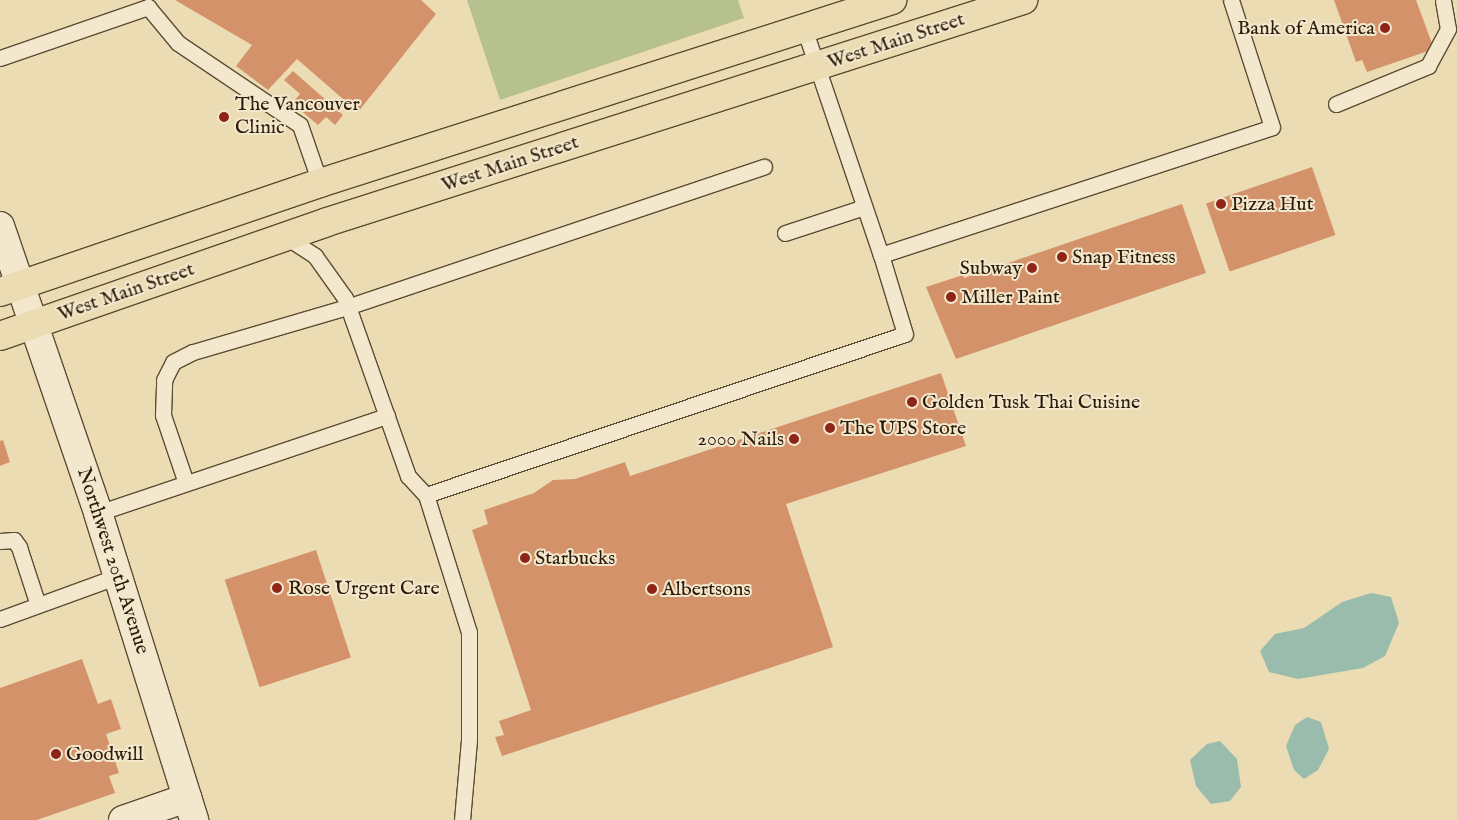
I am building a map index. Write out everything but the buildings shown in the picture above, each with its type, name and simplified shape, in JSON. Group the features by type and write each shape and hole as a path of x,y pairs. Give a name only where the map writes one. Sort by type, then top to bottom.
{"highway":[{"name":"West Main Street","path":"0,336 22,301 320,183 892,0"},
{"name":"West Main Street","path":"22,301 286,237 1023,0"}],"street":[{"name":"Northwest 20th Avenue","path":"0,226 22,301 98,513 191,809"},
{"path":"123,820 191,809"}],"lane":[{"path":"881,255 1272,127 1231,0"},
{"path":"1336,104 1428,66 1448,29 1443,0"},
{"path":"0,58 148,6 178,43 300,125 320,183"},
{"path":"426,495 906,334 804,28"},
{"path":"186,483 163,415 164,380 174,362 193,352 347,307 764,167"},
{"path":"785,233 864,207"},
{"path":"286,237 315,256 347,307 408,476 426,495 469,632 470,740 462,820"},
{"path":"98,513 387,416"},
{"path":"0,541 14,540 19,547 38,605"},
{"path":"0,619 118,576"}],"green space":[{"path":"467,0 738,0 744,18 500,100"}],"shaded area":[{"path":"1371,593 1391,597 1399,623 1385,656 1363,668 1298,679 1269,672 1260,651 1275,634 1304,628 1342,602"},
{"path":"1307,717 1321,722 1329,749 1318,770 1304,779 1294,770 1286,746 1295,725"},
{"path":"1220,741 1237,759 1241,787 1230,801 1211,804 1196,786 1190,760 1207,744"}],"place":[{"name":"Bank of America","path":"1385,28"},
{"name":"The Vancouver Clinic","path":"224,117"},
{"name":"Pizza Hut","path":"1221,204"},
{"name":"Snap Fitness","path":"1062,257"},
{"name":"Subway","path":"1032,268"},
{"name":"Miller Paint","path":"951,297"},
{"name":"Golden Tusk Thai Cuisine","path":"912,402"},
{"name":"The UPS Store","path":"830,428"},
{"name":"2000 Nails","path":"794,439"},
{"name":"Starbucks","path":"525,558"},
{"name":"Rose Urgent Care","path":"277,588"},
{"name":"Albertsons","path":"652,589"},
{"name":"Goodwill","path":"56,754"}]}
